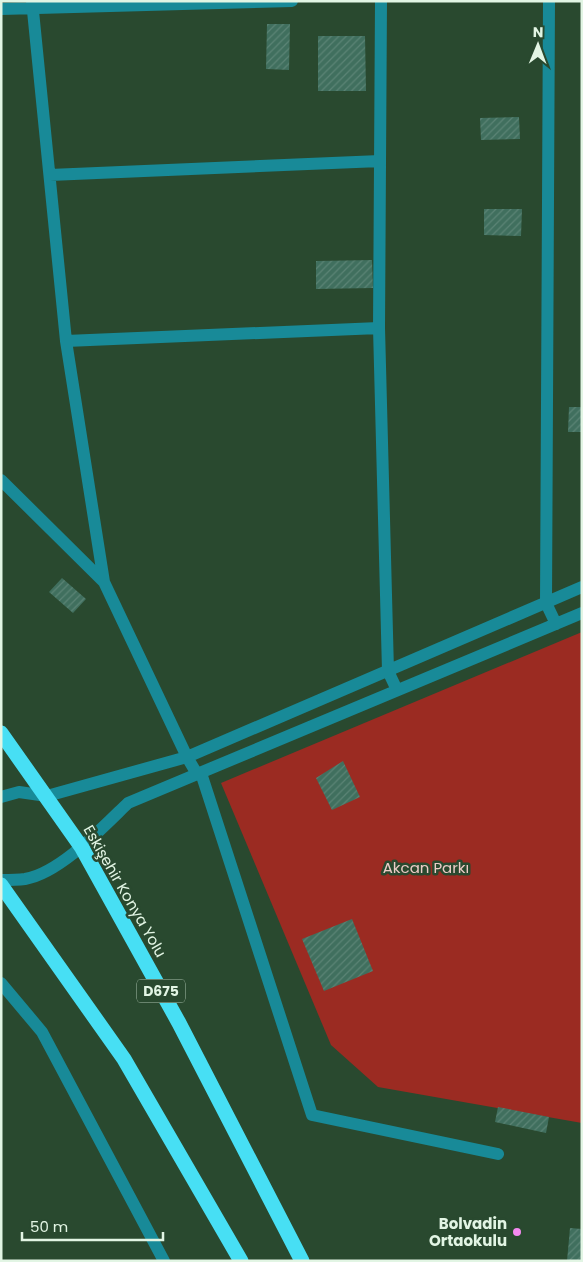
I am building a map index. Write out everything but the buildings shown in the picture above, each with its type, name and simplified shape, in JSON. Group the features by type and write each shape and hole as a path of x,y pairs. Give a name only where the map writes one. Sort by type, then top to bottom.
{"highway":[{"name":"Eskişehir Konya Yolu","path":"1,733 82,848 179,1023 302,1261"},
{"path":"1,885 124,1059 241,1261"}],"street":[{"path":"1,9 32,5 292,1"},
{"path":"381,1 379,328 388,671 397,690"},
{"path":"549,1 546,603 556,624"},
{"path":"32,5 66,341 104,582 186,757 199,774 312,1115 498,1154"},
{"path":"50,175 380,161"},
{"path":"66,341 379,328"},
{"path":"1,480 104,582"},
{"path":"1,796 19,792 47,796 186,757 582,587"},
{"path":"1,880 27,878 55,865 82,848 128,803 582,613"},
{"path":"1,983 42,1032 164,1261"}],"green space":[{"name":"Akcan Parkı","path":"582,632 582,1123 378,1087 331,1045 221,783"}],"place":[{"name":"Bolvadin Ortaokulu","path":"517,1232"}]}
